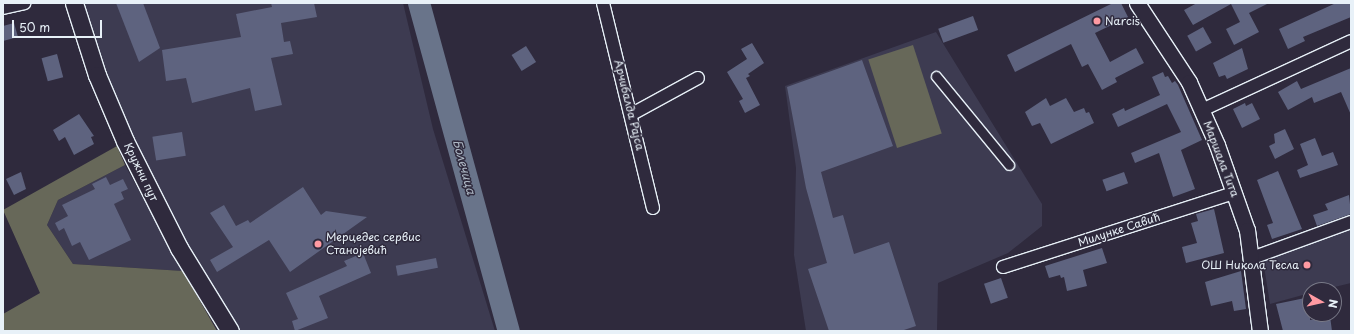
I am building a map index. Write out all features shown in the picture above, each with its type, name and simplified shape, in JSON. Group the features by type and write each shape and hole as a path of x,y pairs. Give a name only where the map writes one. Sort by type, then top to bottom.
{"main road":[{"name":"Кружни пут","path":"74,3 97,75 125,140 179,248 230,331"}],"street":[{"path":"3,8 24,3"},
{"name":"Арчибалда Рајса","path":"603,3 632,114 653,208"},
{"name":"Маршала Тита","path":"1137,3 1174,57 1202,110 1234,193 1247,230 1252,258 1260,331"},
{"path":"1202,110 1351,41"},
{"path":"936,76 1009,165"},
{"path":"632,114 698,78"},
{"name":"Милунке Савић","path":"1003,267 1234,193"},
{"path":"1252,258 1351,222"}],"shaded area":[{"path":"80,3 403,3 433,129 495,331 239,331 197,266 128,134 105,81"},
{"path":"936,32 1042,204 1042,226 1008,253 938,283 937,330 806,331 794,255 796,168 785,86"},
{"path":"125,165 183,271 73,264 47,225 58,200"},
{"name":"ОШ Никола Тесла","path":"1351,226 1351,283 1342,285 1342,282 1302,282 1302,295 1270,304 1263,260"}],"green space":[{"path":"913,45 942,133 897,148 868,60"},
{"path":"117,146 125,165 58,200 47,225 73,264 183,271 217,331 3,331 3,314 40,293 3,210"}],"building":[{"path":"116,3 143,3 160,48 139,62"},
{"path":"271,3 314,3 317,17 281,23 284,42 290,41 293,54 271,58 282,105 255,111 250,88 192,103 186,78 166,81 162,50 241,37 236,14 272,7"},
{"path":"1113,3 1121,3 1128,17 1095,33 1110,62 1136,48 1144,63 1115,78 1117,82 1102,90 1088,64 1082,67 1071,44 1015,72 1007,55"},
{"path":"1197,3 1269,3 1249,13 1259,32 1234,45 1226,29 1240,22 1231,4 1193,25 1184,10"},
{"path":"1336,3 1351,3 1351,17 1303,37 1305,41 1288,49 1279,29"},
{"path":"973,16 978,30 943,43 938,29"},
{"path":"14,23 18,37 3,41 3,26"},
{"path":"1203,27 1212,43 1196,51 1187,36"},
{"path":"752,43 764,63 748,74 750,76 746,78 760,105 745,113 739,101 743,99 727,72 747,59 741,49"},
{"path":"526,46 536,62 522,71 512,55"},
{"path":"1242,48 1248,69 1227,79 1225,75 1219,77 1213,63"},
{"path":"57,54 63,77 48,81 42,58"},
{"path":"862,60 893,146 821,172 833,218 843,215 854,254 889,242 916,326 901,331 829,331 808,269 827,263 806,188 787,87"},
{"path":"1351,68 1351,115 1341,92 1314,103 1312,97 1288,110 1278,92 1297,81 1301,89"},
{"path":"1163,72 1165,77 1168,76 1172,83 1175,81 1178,85 1202,140 1181,150 1195,189 1173,197 1159,153 1135,163 1131,153 1181,132 1167,104 1118,127 1112,114 1124,108 1125,111 1160,95 1152,77"},
{"path":"1046,98 1050,106 1066,98 1074,112 1084,108 1086,113 1089,112 1094,123 1051,144 1040,123 1032,126 1025,112"},
{"path":"1245,103 1246,106 1252,103 1260,119 1242,128 1233,109"},
{"path":"79,114 94,136 91,137 94,144 74,155 65,137 59,141 53,130"},
{"path":"1285,129 1294,149 1275,159 1269,146 1275,143 1274,134"},
{"path":"182,132 186,156 156,160 152,137"},
{"path":"1315,138 1322,156 1333,152 1338,165 1300,178 1297,170 1308,165 1300,144"},
{"path":"1278,171 1302,229 1272,239 1267,225 1273,223 1257,180"},
{"path":"21,172 26,189 14,195 6,179"},
{"path":"1124,172 1128,183 1106,191 1102,180"},
{"path":"106,177 110,185 123,179 128,189 121,192 124,199 114,204 131,240 89,260 80,242 72,246 64,228 59,231 55,223 68,216 62,205 95,189 92,184"},
{"path":"303,187 321,215 326,211 367,217 290,272 269,240 217,272 210,260 233,247 210,213 224,205 236,226 248,220 250,223"},
{"path":"1349,195 1351,214 1317,226 1313,215 1328,210 1325,204"},
{"path":"1214,209 1224,253 1186,263 1182,247 1197,243 1191,223 1198,221 1196,214"},
{"path":"1102,248 1107,263 1083,270 1087,286 1067,291 1064,277 1061,278 1060,275 1049,278 1045,266"},
{"path":"363,253 371,273 319,296 328,318 295,331 292,321 298,319 286,293 347,266 344,261"},
{"path":"436,258 438,268 398,276 396,266"},
{"path":"1241,271 1246,309 1234,311 1232,301 1211,306 1205,282"},
{"path":"1001,278 1008,298 991,304 984,284"},
{"path":"1302,299 1302,322 1331,322 1332,331 1283,331 1276,304"}],"waterway":[{"name":"Болечица","path":"419,3 509,331"}],"place":[{"name":"Narcis","path":"1097,21"},
{"name":"Мерцедес сервис Станојевић","path":"318,244"},
{"name":"ОШ Никола Тесла","path":"1307,265"}]}
